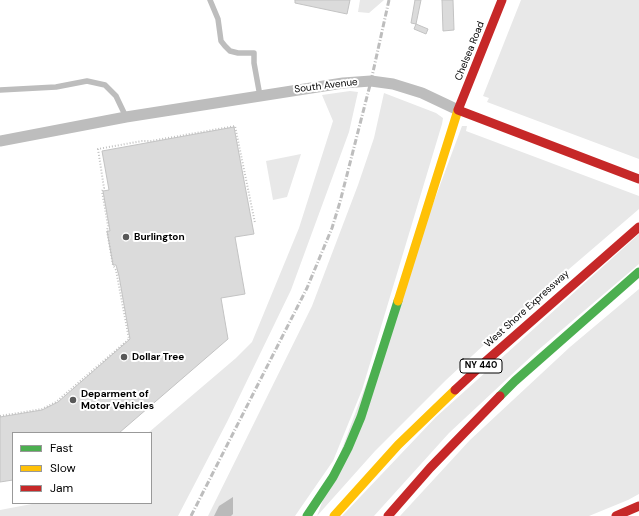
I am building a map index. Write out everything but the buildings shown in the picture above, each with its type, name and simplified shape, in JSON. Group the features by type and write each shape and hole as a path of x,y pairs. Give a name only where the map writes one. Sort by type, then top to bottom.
{"main road":[{"name":"Chelsea Road","path":"307,516 333,477 348,448 361,416 458,110 502,0"},
{"name":"South Avenue","path":"458,110 639,179"},
{"name":"West Shore Expressway","path":"334,516 398,445 485,362 639,227"},
{"path":"388,516 430,468 515,381 639,272"},
{"path":"616,516 639,506"}],"street":[{"name":"South Avenue","path":"0,141 126,117 343,83 371,81 393,84 422,93 458,110"}],"lane":[{"path":"210,0 218,20 221,41 225,46 230,52 254,53 254,64 260,96"},
{"path":"0,90 56,87 87,81 105,86 116,96 126,117"}],"path":[{"path":"109,231 102,191 104,188 98,149 234,126 236,128 255,224"},
{"path":"108,226 106,231 113,266 116,270"},
{"path":"0,416 42,409 56,402 129,339 115,265"}],"shaded area":[{"path":"360,0 384,0 369,13 358,12"},
{"path":"521,0 639,0 639,159 487,102 489,98 483,96"},
{"path":"350,91 358,92 349,132 291,290 227,422 178,516 0,516 0,510 32,504 152,504 152,432 149,432 236,358 252,342 299,228 333,121 322,95"},
{"path":"384,93 436,113 443,118 362,390 333,461 295,516 208,516 312,306 358,185 374,138"},
{"path":"462,126 467,126 466,131 639,196 639,209 526,306 446,380 375,451 317,516"},
{"path":"301,154 287,197 273,200 266,161"},
{"path":"639,234 639,264 537,351 449,433 374,516 342,516 436,417"},
{"path":"639,289 639,494 589,516 400,516 470,440 570,347"},
{"path":"233,497 233,514 231,516 214,516 219,506"}],"railway":[{"path":"191,516 307,288 332,228 371,81 389,0"}],"traffic: fast":[{"path":"500,396 515,381 639,272"},
{"path":"307,516 333,477 348,448 361,417 398,301"}],"traffic: slow":[{"path":"398,301 458,110"},
{"path":"334,516 398,445 455,390"}],"traffic: jam":[{"path":"502,0 458,110 639,179"},
{"path":"455,390 639,227"},
{"path":"388,516 430,468 500,396"},
{"path":"616,516 639,506"}],"place":[{"name":"Burlington","path":"126,237"},
{"name":"Dollar Tree","path":"124,357"},
{"name":"Deparment of Motor Vehicles","path":"73,400"}]}
